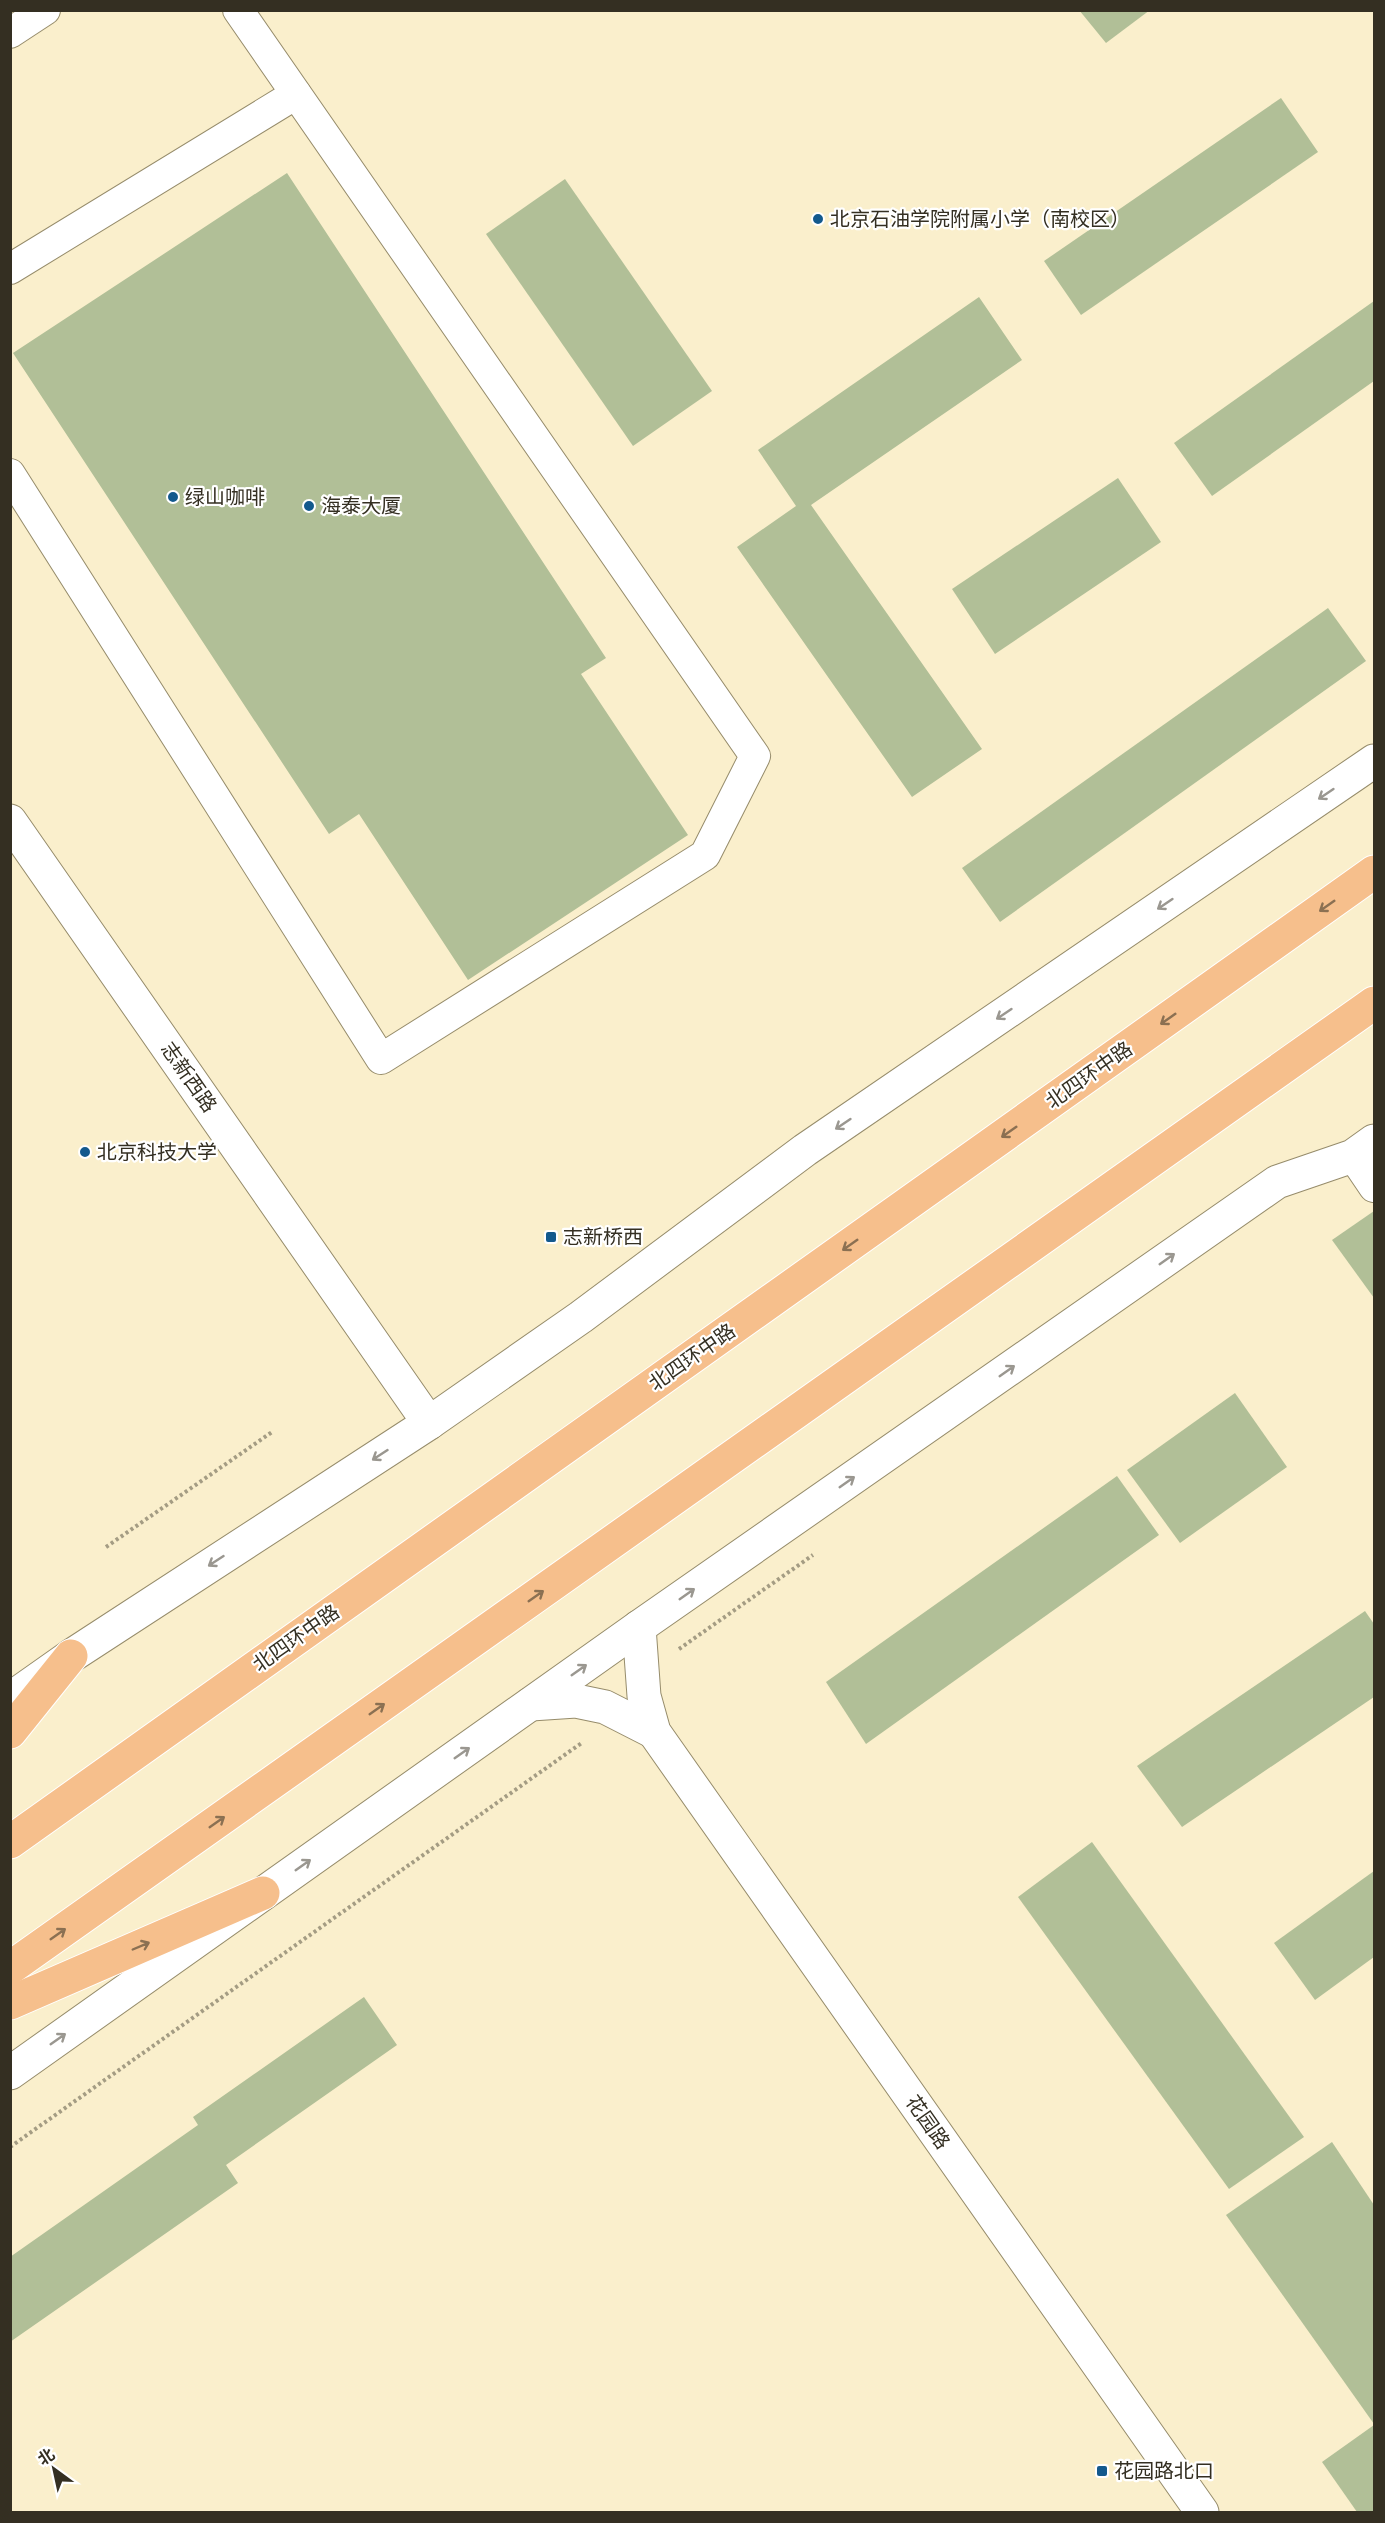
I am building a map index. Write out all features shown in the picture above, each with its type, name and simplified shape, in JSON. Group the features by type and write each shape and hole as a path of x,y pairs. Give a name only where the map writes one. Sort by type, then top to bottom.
{"highway":[{"name":"北四环中路","path":"10,1842 1374,872"},
{"path":"10,1968 1374,1003"},
{"path":"10,1732 71,1656"},
{"path":"10,2002 263,1893"}],"street":[{"path":"10,33 45,10"},
{"path":"10,474 381,1059 705,855 755,756 238,10"},
{"path":"10,269 296,94"},
{"path":"10,1699 71,1656 429,1423 581,1317 805,1150 1374,761"},
{"name":"志新西路","path":"10,821 429,1423"},
{"path":"10,2073 639,1627 1277,1182 1364,1148 1374,1186"},
{"path":"639,1627 644,1696 654,1732"},
{"path":"531,1704 576,1701 605,1707 654,1732"},
{"name":"花园路","path":"654,1732 1202,2512"}],"path":[{"path":"106,1547 272,1431"},
{"path":"673,1653 820,1549"},
{"path":"10,2147 589,1738"}],"building":[{"path":"1079,10 1150,10 1106,43"},
{"path":"1281,98 1318,152 1081,315 1044,261"},
{"name":"海泰大厦","path":"287,173 606,658 581,674 688,835 468,980 359,814 329,834 13,353"},
{"path":"565,179 712,391 633,446 486,234"},
{"path":"979,297 1022,360 811,505 982,749 912,797 737,547 796,506 758,450"},
{"path":"1374,301 1374,381 1212,496 1174,443"},
{"path":"1118,478 1161,542 995,654 952,589"},
{"path":"1328,608 1366,661 1000,922 962,868"},
{"path":"1374,1211 1374,1298 1332,1240"},
{"path":"1235,1393 1287,1467 1180,1543 1127,1470"},
{"path":"1117,1476 1159,1535 866,1744 826,1682"},
{"path":"1365,1611 1374,1624 1374,1697 1182,1827 1137,1766"},
{"path":"1092,1842 1304,2137 1229,2189 1018,1897"},
{"path":"1374,1871 1374,1957 1315,2000 1274,1943"},
{"path":"364,1997 397,2045 226,2165 238,2183 10,2342 10,2257 198,2125 193,2117"},
{"path":"1332,2142 1374,2205 1374,2424 1226,2215"},
{"path":"1374,2425 1374,2512 1357,2512 1322,2462"}],"place":[{"name":"北京石油学院附属小学（南校区）","path":"818,219"},
{"name":"绿山咖啡","path":"173,497"},
{"name":"海泰大厦","path":"309,506"},
{"name":"北京科技大学","path":"85,1152"},
{"name":"志新桥西","path":"551,1237"},
{"name":"花园路北口","path":"1102,2471"}]}
